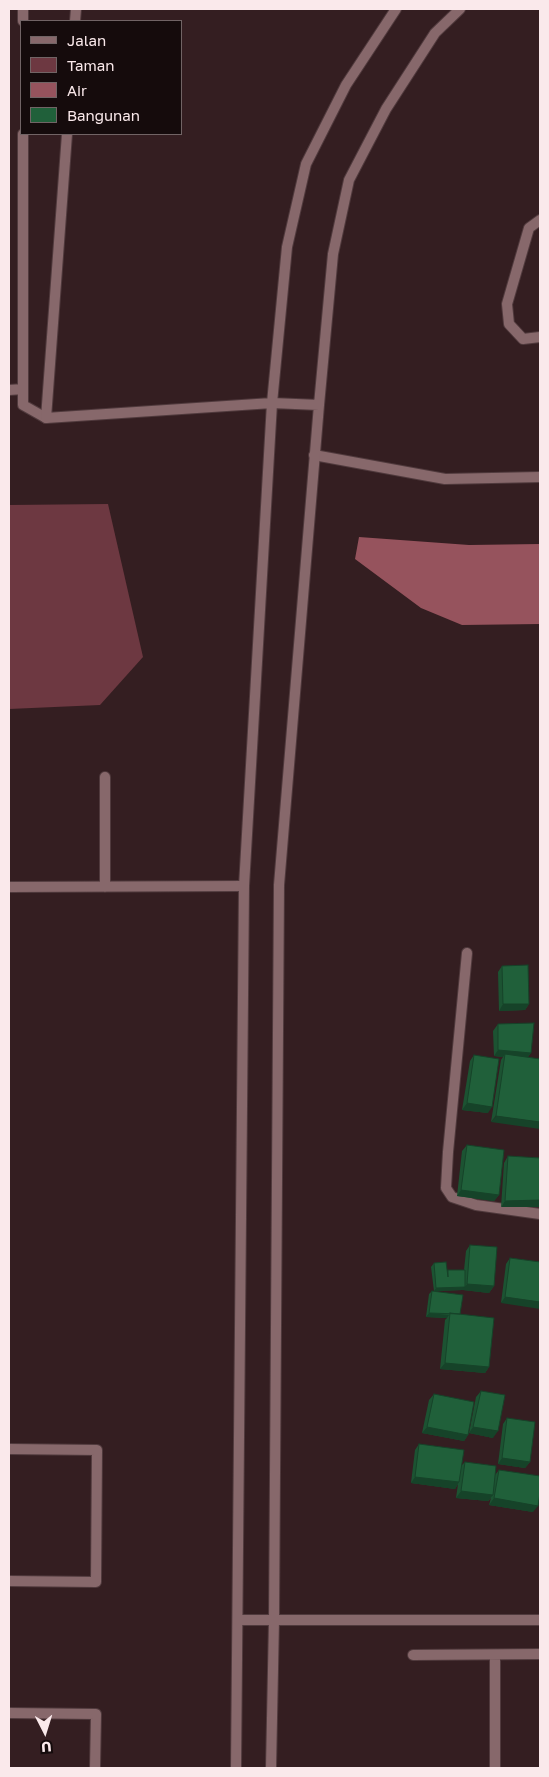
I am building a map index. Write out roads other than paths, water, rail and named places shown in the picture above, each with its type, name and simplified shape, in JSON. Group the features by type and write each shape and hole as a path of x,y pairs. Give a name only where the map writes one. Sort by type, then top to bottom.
{"street":[{"path":"236,1768 239,1620 244,886 272,403 287,247 306,164 346,85 396,9"},
{"path":"271,1768 274,1620 279,885 314,454 333,254 349,180 386,108 435,34 460,9"},
{"path":"23,135 23,405 46,418 272,403 319,405"},
{"path":"46,418 67,135"},
{"path":"540,220 529,228 507,304 509,324 523,339 540,337"},
{"path":"9,390 23,390"},
{"path":"314,454 445,480 540,477"},
{"path":"105,777 105,887"},
{"path":"9,887 244,886"},
{"path":"467,953 446,1188 452,1197 476,1205 540,1214"},
{"path":"9,1449 98,1450 96,1582 9,1581"},
{"path":"239,1620 540,1620"},
{"path":"413,1655 540,1654"},
{"path":"495,1655 495,1768"},
{"path":"9,1713 96,1714 95,1768"}],"water":[{"path":"359,537 469,545 540,544 540,624 462,625 421,608 355,559"}]}
